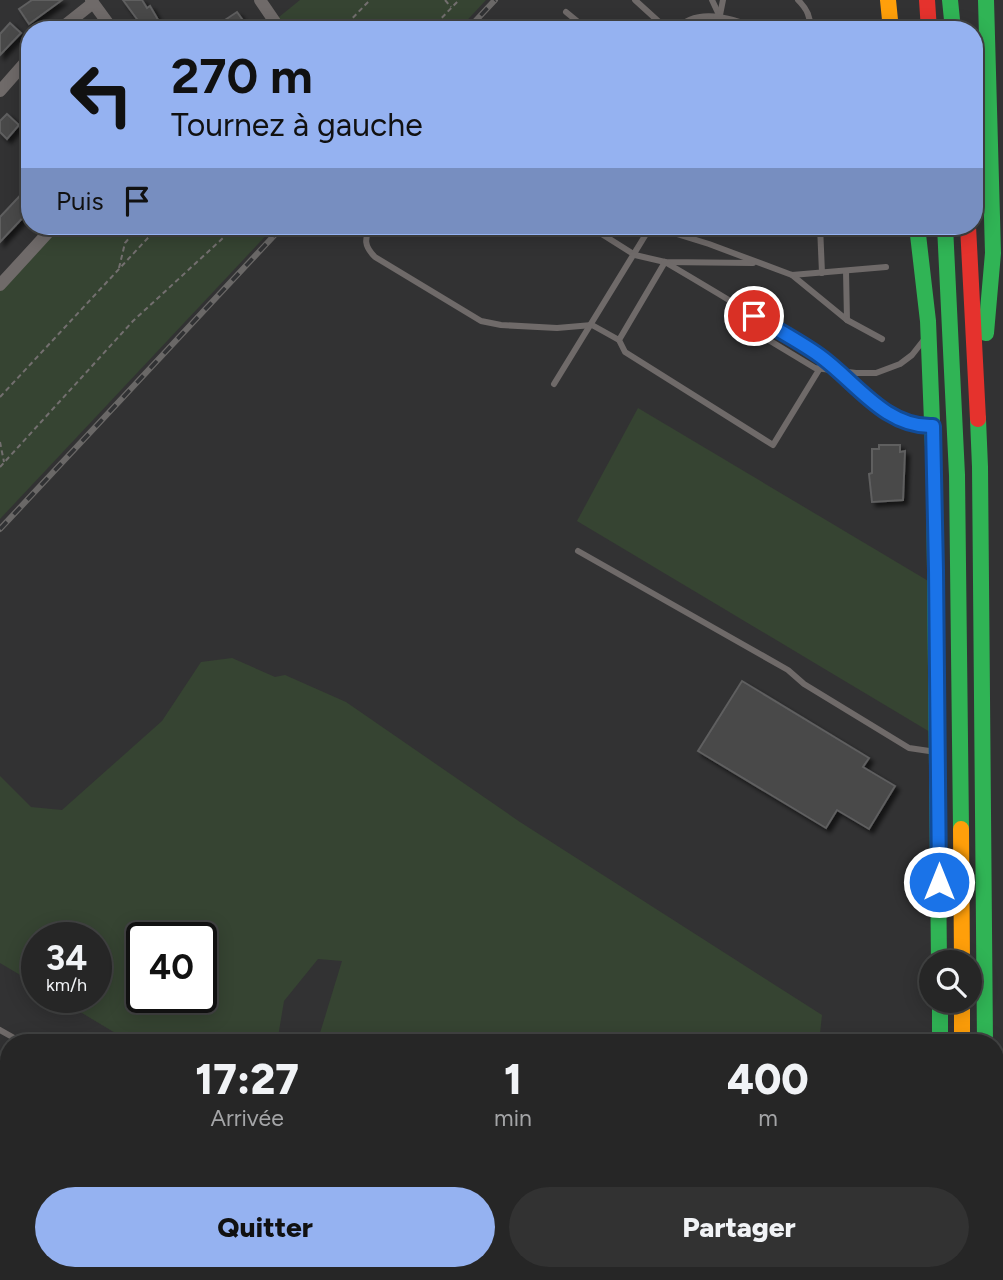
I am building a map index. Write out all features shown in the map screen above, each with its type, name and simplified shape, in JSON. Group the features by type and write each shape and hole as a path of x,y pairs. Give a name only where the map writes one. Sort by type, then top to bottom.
{"main road":[{"path":"888,0 890,21"},
{"path":"927,0 928,21"},
{"path":"950,0 952,21"},
{"path":"978,420 993,253 986,0"},
{"path":"918,235 928,334 933,426 939,950"},
{"path":"946,235 954,388 958,547 961,950"},
{"path":"968,235 978,420 983,668 985,1034"},
{"path":"940,1013 940,1034"},
{"path":"962,1013 962,1034"}],"street":[{"path":"260,0 274,21"},
{"path":"69,21 92,1 106,21"},
{"path":"0,91 21,67"},
{"path":"0,285 46,235"}],"lane":[{"path":"635,0 658,21"},
{"path":"712,0 720,17"},
{"path":"720,17 723,0"},
{"path":"798,0 807,10 810,21"},
{"path":"566,12 577,21"},
{"path":"710,21 711,17"},
{"path":"687,21 691,18 711,17 734,20"},
{"path":"368,235 365,242 367,249 374,257 481,321 501,326 557,328 592,325 619,340 628,356 773,445 825,360"},
{"path":"603,235 635,255 665,262 760,263"},
{"path":"554,384 646,235"},
{"path":"680,235 792,275 848,320 882,339"},
{"path":"820,235 822,272"},
{"path":"619,340 665,262"},
{"path":"665,262 825,360 871,402 913,425 933,426"},
{"path":"792,275 886,267"},
{"path":"846,271 848,320"},
{"path":"737,305 747,327 820,369 866,373 892,368 912,355 928,334"},
{"path":"578,551 776,663 804,684 909,748 938,752"}],"path":[{"path":"350,21 370,0"},
{"path":"444,0 452,8"},
{"path":"439,21 459,0"},
{"path":"118,269 125,243 132,235"},
{"path":"0,397 150,235"},
{"path":"0,467 134,321 226,235"},
{"path":"0,442 4,463"}],"green space":[{"path":"300,0 486,0 466,21 274,21"},
{"path":"46,235 267,235 0,519 0,285"},
{"path":"638,408 930,582 930,732 577,521"},
{"path":"232,658 275,677 285,675 346,702 520,822 822,1015 820,1034 320,1034 342,961 318,959 284,1001 278,1034 117,1034 82,1013 112,1013 112,922 21,922 21,975 0,963 0,776 31,807 62,810 162,721 201,662"}],"building":[{"path":"32,0 62,0 33,21 27,21 19,9"},
{"path":"123,0 142,0 147,8 150,6 159,21 138,21"},
{"path":"237,12 244,21 226,21"},
{"path":"10,23 21,33 0,55 0,34"},
{"path":"7,114 19,125 7,139 0,132 0,121"},
{"path":"21,195 21,220 0,242 0,217"},
{"path":"879,445 900,445 900,452 905,451 903,500 872,502 869,474 872,473 872,449 879,449"},
{"path":"742,681 869,758 863,767 895,786 869,829 837,810 826,828 698,751"}],"railway":[{"path":"475,21 495,0"},
{"path":"0,529 275,235"}],"traffic: fast":[{"path":"950,0 952,21"},
{"path":"986,0 993,253 986,333"},
{"path":"918,235 928,321 934,472 939,950"},
{"path":"945,235 957,475 961,829"},
{"path":"978,419 985,1034"},
{"path":"940,1013 940,1034"}],"traffic: slow":[{"path":"888,0 890,21"},
{"path":"961,829 962,950"},
{"path":"962,1013 962,1034"}],"traffic: jam":[{"path":"927,0 928,21"},
{"path":"968,235 978,419"}],"route":[{"path":"754,316 819,356 871,402 908,424 933,426 939,882"}]}
